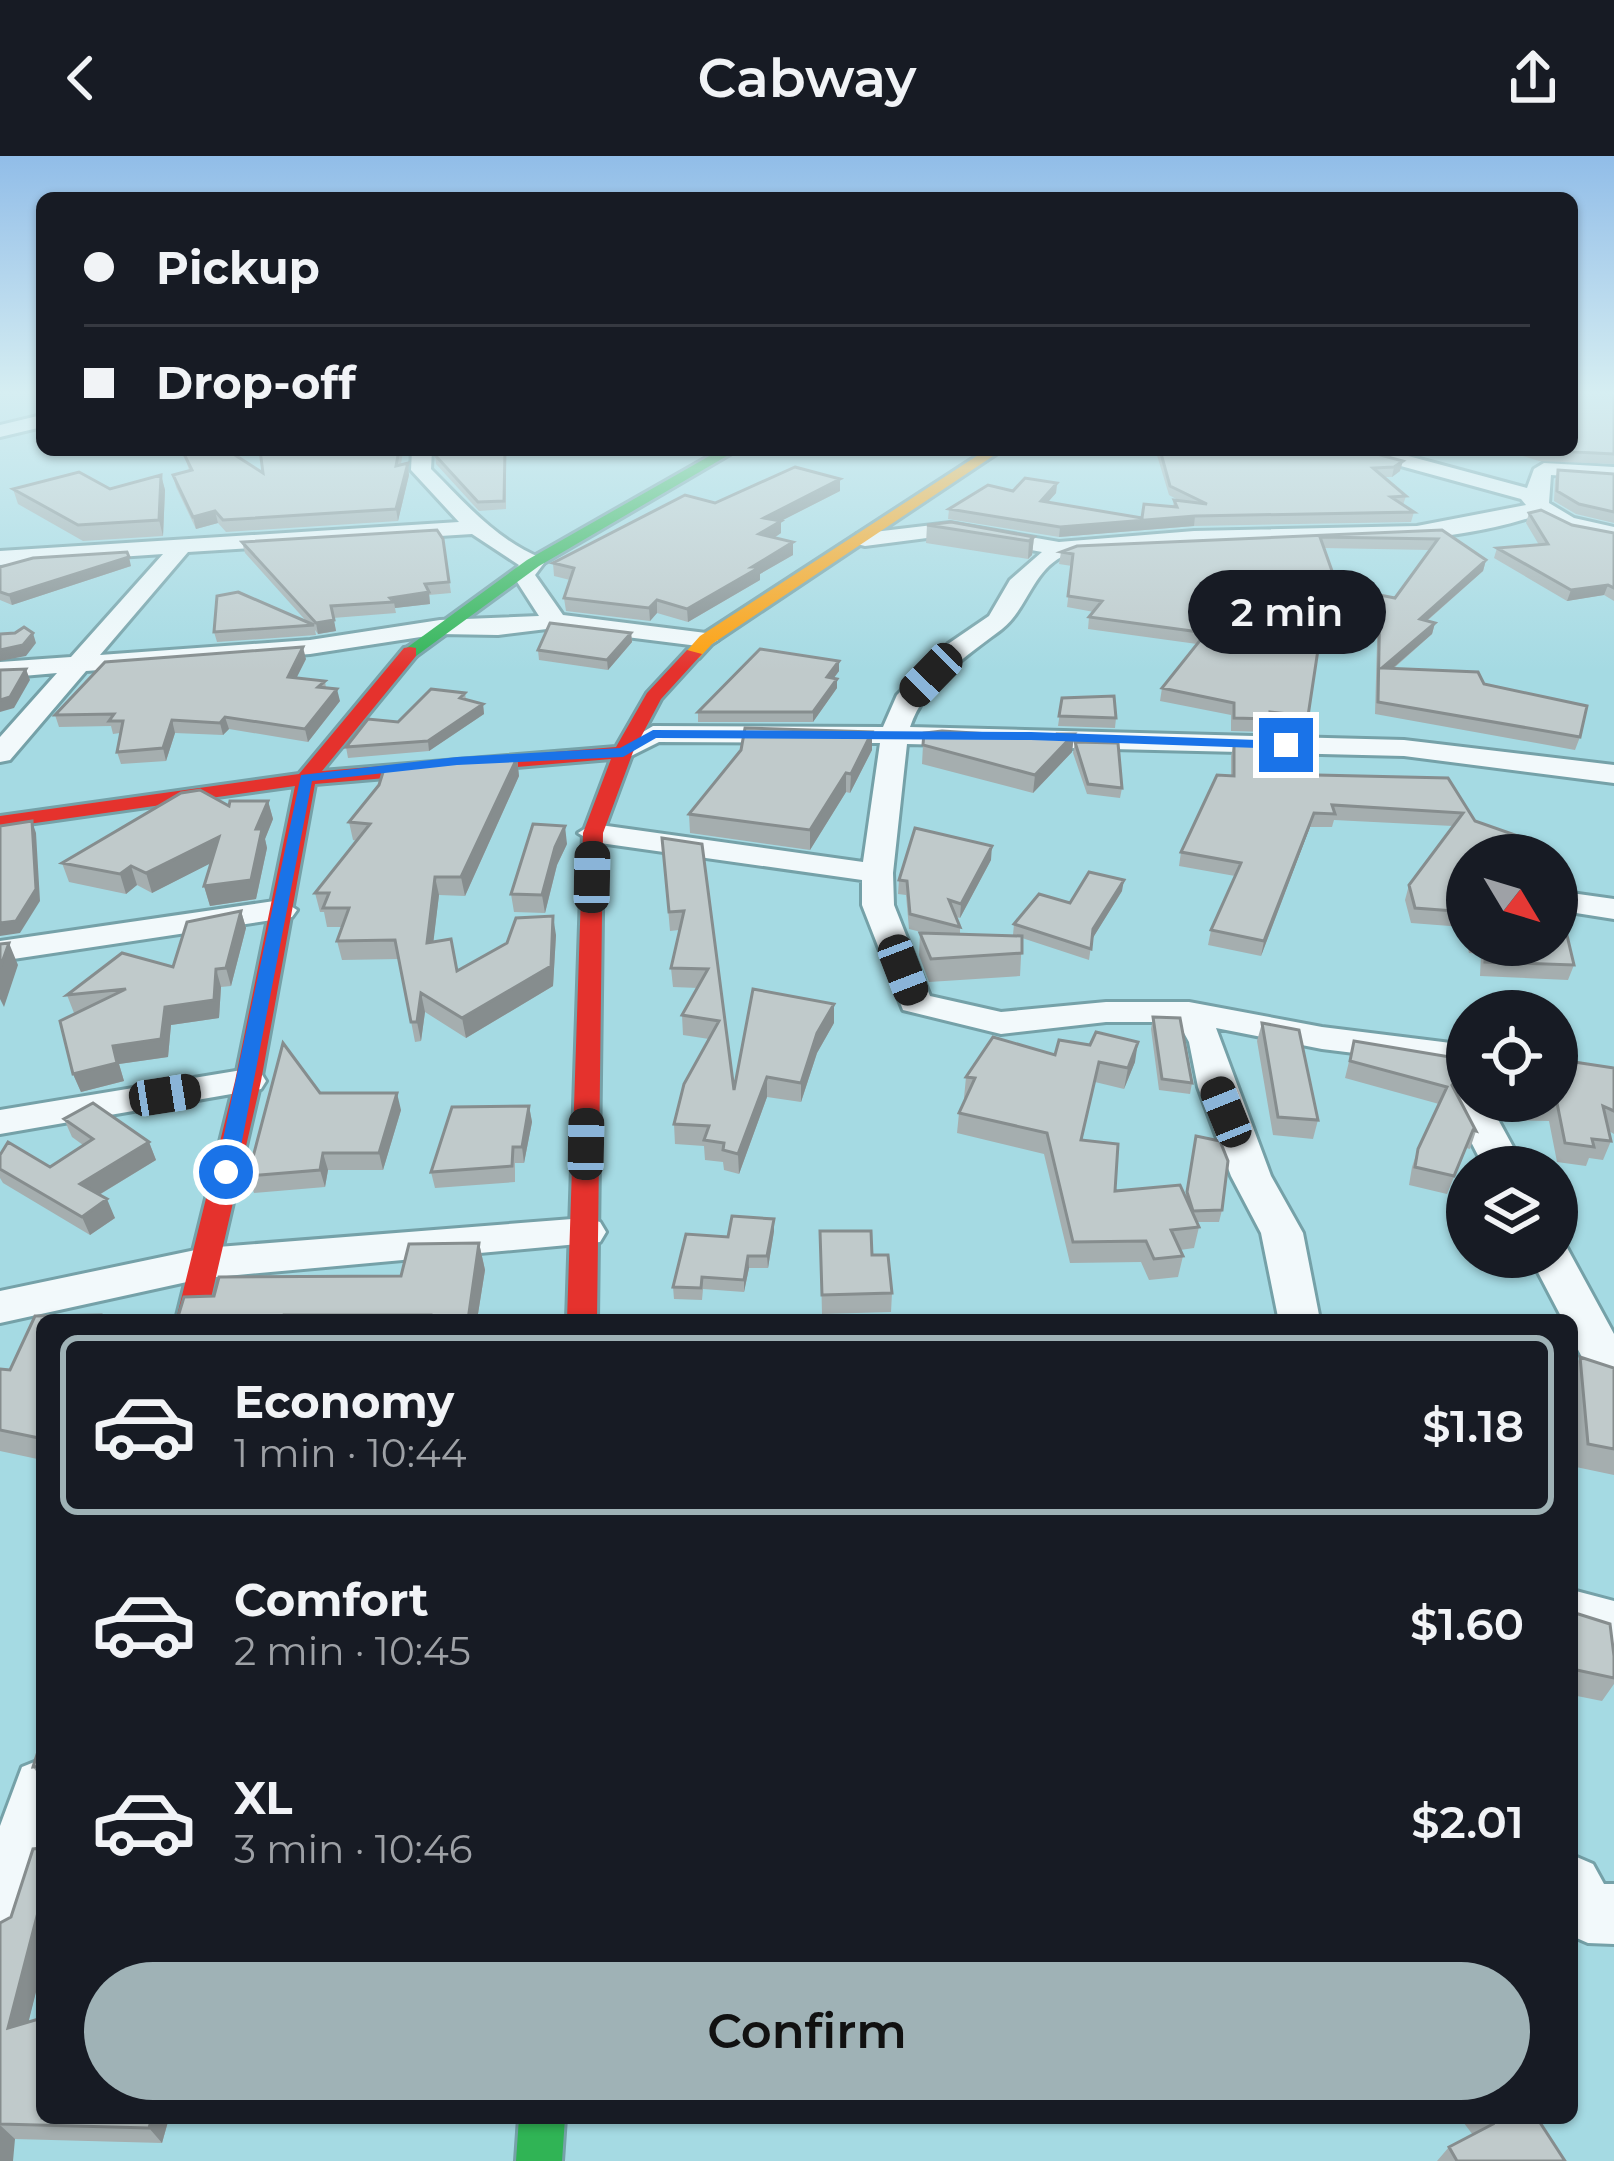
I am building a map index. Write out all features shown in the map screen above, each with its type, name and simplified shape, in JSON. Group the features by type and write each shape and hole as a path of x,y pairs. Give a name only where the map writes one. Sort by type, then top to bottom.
{"street":[{"path":"435,485 512,556 533,563"},
{"path":"192,1314 248,1081 306,778 399,662 440,627 533,563 670,485"},
{"path":"582,1314 593,833 623,752 653,697 706,640 945,485"},
{"path":"1490,485 1528,495 1539,508 1576,527 1614,533"},
{"path":"1537,485 1539,508"},
{"path":"865,539 950,529 1059,549 1194,538 1417,533 1506,519 1539,508"},
{"path":"0,558 477,527"},
{"path":"0,754 182,546"},
{"path":"1059,549 1018,585 999,620 957,649 906,701 895,732 877,873 878,904 915,1003 1001,1023 1106,1012 1189,1012 1322,1038 1446,1053"},
{"path":"533,563 523,574 555,621"},
{"path":"0,670 310,646 440,627 498,628 555,621 706,640"},
{"path":"0,822 207,787 457,761 623,752 653,734 1404,748 1614,774"},
{"path":"593,833 877,873"},
{"path":"1578,904 1614,909"},
{"path":"0,951 281,910"},
{"path":"1189,1012 1207,1042 1216,1088 1251,1176 1282,1233 1299,1314"},
{"path":"0,1122 248,1081"},
{"path":"0,1307 205,1263 585,1232"},
{"path":"1562,1278 1614,1376"},
{"path":"1578,1615 1614,1624"},
{"path":"0,1912 36,1804"},
{"path":"1578,1896 1588,1913 1614,1914"},
{"path":"539,2161 542,2124"}],"building":[{"path":"30,485 102,485 110,489 161,485 159,520 78,525 13,489"},
{"path":"178,485 402,485 396,509 223,520 215,511 193,517"},
{"path":"462,485 504,485 504,501 478,502"},
{"path":"756,485 829,485 764,518 781,521 759,534 793,542 687,609 657,600 649,608 564,598 574,568 553,563 685,495 715,503"},
{"path":"988,485 1013,491 1019,485 1056,485 1041,501 1142,518 1144,504 1177,507 1174,500 1207,504 1170,486 1393,485 1406,496 1391,497 1414,512 1195,516 1060,527 949,509"},
{"path":"1557,485 1614,485 1614,512 1579,504 1557,491"},
{"path":"1541,510 1572,525 1614,533 1614,588 1571,590 1497,548 1548,544 1529,513"},
{"path":"951,522 1034,537 1029,541 927,525"},
{"path":"437,530 443,539 449,582 425,584 429,592 390,598 394,602 331,606 334,620 316,623 242,542"},
{"path":"1442,530 1486,560 1420,619 1435,623 1382,668 1478,672 1484,684 1587,706 1580,737 1378,702 1380,595 1395,598 1438,539 1320,537 1349,619 1319,643 1308,716 1270,712 1270,719 1234,718 1234,703 1162,688 1206,633 1089,617 1102,601 1068,596 1073,554 1061,552 1077,546"},
{"path":"127,552 129,557 9,595 0,592 0,567 33,558"},
{"path":"238,592 314,625 214,632 217,596"},
{"path":"550,623 631,633 607,660 538,650"},
{"path":"24,627 33,633 23,645 0,650 0,634"},
{"path":"303,647 288,677 325,681 318,687 337,689 305,729 225,717 220,723 172,720 163,748 117,752 123,721 109,721 114,714 55,715 105,662"},
{"path":"760,649 839,661 827,677 837,679 813,712 698,712"},
{"path":"26,669 10,697 0,700 0,670"},
{"path":"431,689 465,693 460,698 483,704 428,741 346,747 368,719 398,722"},
{"path":"1114,696 1116,718 1059,716 1062,698"},
{"path":"745,728 872,732 851,774 846,773 810,830 689,814 741,750"},
{"path":"924,733 1056,738 1057,734 1074,734 1035,775 923,745"},
{"path":"1075,742 1118,743 1122,788 1088,784"},
{"path":"1234,743 1271,744 1273,774 1448,778 1475,821 1512,834 1447,834 1463,813 1332,805 1335,814 1314,813 1264,941 1211,930 1241,863 1181,852 1217,775 1234,776"},
{"path":"517,758 461,877 435,877 427,943 451,939 457,971 507,943 516,918 553,916 551,966 462,1018 421,993 417,1022 411,1022 395,940 337,941 349,908 323,908 329,893 315,893 370,824 349,822 379,785 384,769"},
{"path":"200,790 229,806 230,801 268,801 256,829 262,829 251,880 204,886 219,837 146,873 131,866 120,874 62,863 181,793"},
{"path":"32,821 36,889 16,921 0,923 0,826"},
{"path":"533,824 565,826 542,895 511,894"},
{"path":"915,828 992,846 961,904 949,900 960,927 910,914 907,881 899,880"},
{"path":"1446,836 1446,910 1415,908 1409,885"},
{"path":"662,838 702,844 734,1090 753,989 834,1004 817,1033 801,1083 767,1077 738,1154 723,1150 724,1143 704,1140 709,1126 674,1124 684,1084 719,1021 682,1015 708,969 671,968 684,911 669,912"},
{"path":"1089,872 1124,880 1093,929 1091,949 1014,924 1039,894 1070,903"},
{"path":"241,911 226,968 216,969 214,1000 165,1007 161,1039 113,1046 117,1063 73,1074 60,1021 126,989 67,995 122,953 173,967 187,922"},
{"path":"920,933 1022,936 1022,953 931,959"},
{"path":"9,943 0,968 0,944"},
{"path":"1153,1017 1180,1018 1192,1083 1162,1079"},
{"path":"1262,1023 1299,1030 1318,1120 1278,1117"},
{"path":"1096,1032 1138,1042 1128,1068 1099,1062 1081,1140 1118,1144 1115,1191 1180,1185 1199,1227 1171,1230 1183,1256 1154,1259 1146,1241 1073,1242 1047,1133 959,1113 975,1078 966,1077 993,1037 1055,1055 1059,1040 1090,1045"},
{"path":"1354,1041 1446,1056 1446,1087 1350,1061"},
{"path":"283,1043 320,1093 397,1093 379,1153 323,1153 320,1170 248,1176"},
{"path":"1578,1063 1614,1068 1614,1111 1603,1106 1611,1141 1592,1139 1594,1147 1565,1143 1561,1122 1578,1122"},
{"path":"1446,1089 1446,1122 1471,1122 1476,1131 1466,1146 1446,1146 1446,1174 1415,1167 1418,1149"},
{"path":"93,1103 149,1142 80,1184 107,1199 82,1217 0,1169 0,1155 8,1142 50,1167 93,1139 64,1119"},
{"path":"529,1106 522,1147 513,1147 512,1166 431,1172 452,1107"},
{"path":"1196,1136 1220,1141 1228,1161 1222,1210 1193,1211 1187,1192"},
{"path":"732,1216 774,1219 767,1256 748,1256 744,1280 702,1277 701,1288 673,1287 686,1234 728,1237"},
{"path":"820,1231 871,1231 872,1255 888,1255 892,1293 822,1295"},
{"path":"479,1243 469,1314 179,1314 184,1297 214,1296 219,1277 401,1276 409,1244"},
{"path":"35,1316 36,1437 0,1430 0,1369 10,1370"},
{"path":"1580,1357 1614,1368 1614,1449 1588,1444"},
{"path":"1578,1614 1610,1624 1614,1678 1578,1670"},
{"path":"33,1849 36,1920 8,2028 36,2020 36,2124 150,2124 149,2128 0,2124 0,1923 11,1917"},
{"path":"1493,2124 1541,2124 1565,2161 1457,2161 1449,2147"}],"traffic: fast":[{"path":"410,652 533,563 670,485"},
{"path":"539,2161 542,2124"}],"traffic: slow":[{"path":"693,654 706,640 942,485"}],"traffic: jam":[{"path":"192,1314 248,1081 306,778 410,652"},
{"path":"582,1314 593,833 623,752 653,697 693,654"},
{"path":"0,822 310,778 623,752"}],"route":[{"path":"226,1172 306,778 457,761 623,752 653,734 1031,736 1286,745"}]}
